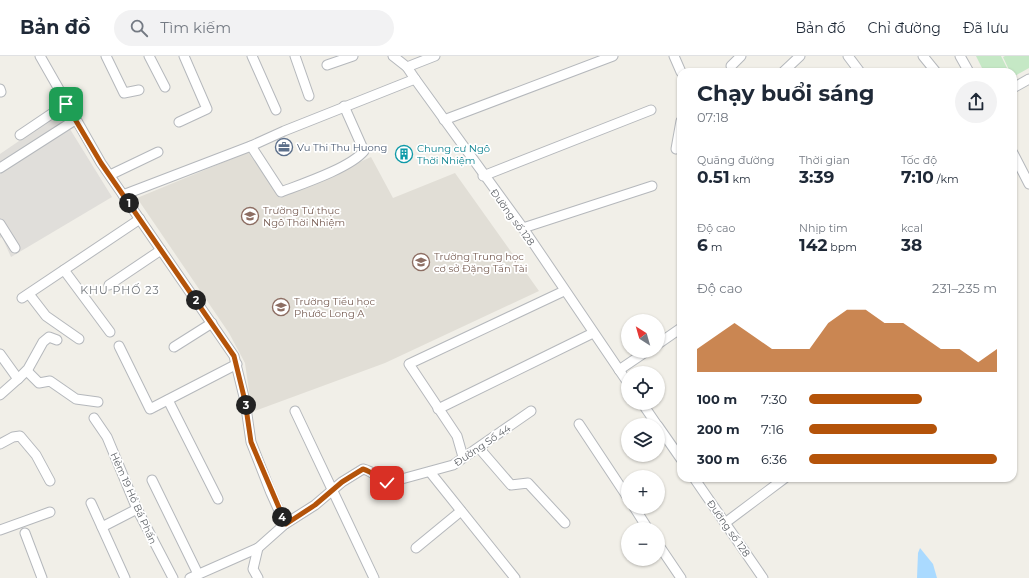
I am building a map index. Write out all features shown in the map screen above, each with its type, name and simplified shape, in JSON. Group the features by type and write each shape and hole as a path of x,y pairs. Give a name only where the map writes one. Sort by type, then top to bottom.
{"street":[{"path":"40,56 75,120 110,176 234,356 245,401 251,442 286,524"},
{"path":"106,56 124,93 139,90"},
{"path":"149,56 165,87"},
{"path":"179,122 207,109 184,56"},
{"path":"252,56 276,110"},
{"path":"296,56 308,96"},
{"path":"327,65 353,56"},
{"name":"Đường số 128","path":"393,56 407,67 483,176 523,228 564,291 621,373"},
{"path":"407,67 435,56"},
{"path":"444,120 613,56"},
{"path":"674,56 679,68"},
{"path":"731,66 741,56"},
{"path":"787,68 800,56"},
{"path":"848,56 857,68"},
{"path":"923,56 933,68"},
{"path":"960,56 968,68"},
{"path":"1017,86 1029,78"},
{"path":"123,195 251,146 344,106 415,79"},
{"path":"20,135 66,104"},
{"path":"251,146 281,192 335,170 364,151 344,106"},
{"path":"483,176 651,110"},
{"path":"0,168 75,120"},
{"path":"676,149 677,143"},
{"path":"110,176 158,152"},
{"path":"1017,160 1028,180"},
{"path":"523,228 652,186"},
{"path":"79,339 46,316 25,296 140,219"},
{"path":"0,224 15,248"},
{"path":"109,285 161,250"},
{"path":"64,270 110,332"},
{"path":"463,457 457,436 409,364 564,291"},
{"path":"174,347 212,323"},
{"path":"665,339 677,331"},
{"path":"438,408 593,333"},
{"path":"0,395 27,371 35,360 43,342 49,337 57,340"},
{"path":"119,346 150,409 236,364"},
{"path":"0,354 18,379"},
{"path":"619,370 637,358"},
{"path":"27,371 39,383 50,381 76,399 98,402"},
{"path":"168,400 218,499"},
{"path":"294,411 331,492 374,578"},
{"name":"Đường Số 44","path":"194,576 258,548 286,524 315,505 363,469 370,471 379,479 387,483 453,465 531,411"},
{"name":"Hẻm 19 Hồ Bá Phấn","path":"94,418 107,437 137,509 173,578"},
{"path":"579,424 621,487"},
{"path":"0,444 13,437 20,436 36,455 50,481"},
{"path":"665,436 677,453"},
{"path":"479,448 512,485 528,483 566,524"},
{"path":"430,472 515,578"},
{"path":"152,480 194,576"},
{"name":"Đường số 128","path":"697,482 763,578"},
{"path":"725,523 780,482"},
{"path":"91,503 125,578"},
{"path":"102,527 137,509"},
{"path":"416,548 461,511"},
{"path":"0,530 50,512"},
{"path":"25,533 42,578"},
{"path":"258,548 253,570 258,578"},
{"path":"665,554 681,578"}],"shaded area":[{"path":"60,113 112,197 11,257 2,237 0,238 0,154"},
{"path":"248,152 280,198 371,157 393,198 455,173 539,291 385,363 252,412 245,363 229,333 137,198"}],"green space":[{"path":"976,56 1001,56 1007,68 982,68"},
{"path":"1029,56 1029,68 1017,75 1017,68 1008,68 1003,57"}],"water":[{"path":"920,548 933,564 937,578 917,578 918,553"}],"place":[{"name":"Vu Thi Thu Huong","path":"284,147"},
{"name":"Chung cư Ngô Thời Nhiệm","path":"404,154"},
{"name":"Trường Tư thục Ngô Thời Nhiệm","path":"250,216"},
{"name":"Trường Trung học cơ sở Đặng Tấn Tài","path":"421,262"},
{"name":"Trường Tiểu học Phước Long A","path":"281,307"}],"district":[{"name":"KHU PHỐ 23","path":"120,290"}],"route":[{"path":"66,104 101,163 224,339 234,356 245,401 251,442 271,492 286,524 315,505 342,482 363,469 370,471 379,479 387,483"}]}
